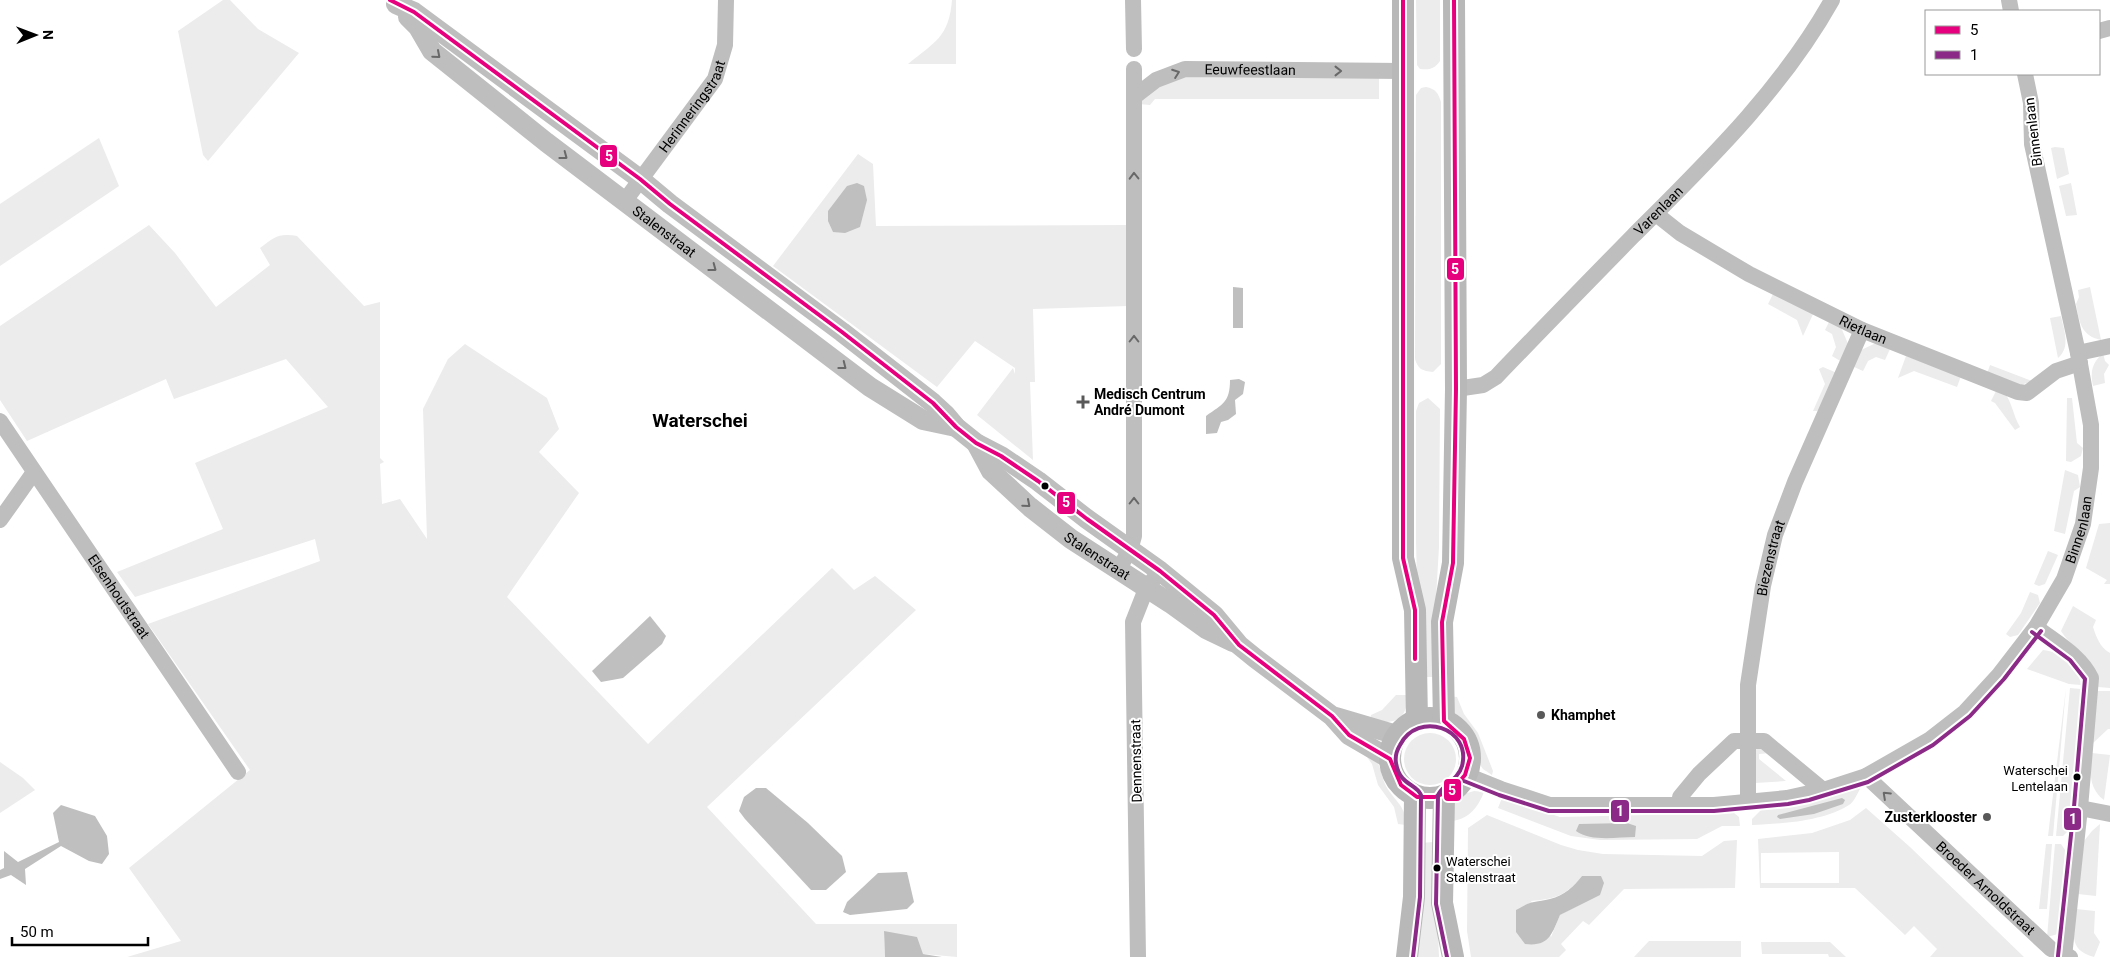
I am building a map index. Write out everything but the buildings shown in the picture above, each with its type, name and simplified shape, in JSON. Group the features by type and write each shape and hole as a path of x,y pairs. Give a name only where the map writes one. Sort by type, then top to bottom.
{"main road":[{"path":"1403,0 1397,71 1403,558 1415,610 1417,721"},
{"path":"1444,721 1442,622 1453,563 1456,389 1454,0"},
{"path":"1430,718 1444,721 1464,737 1468,749 1469,762 1466,775 1457,787 1444,796 1430,799 1415,796 1402,787 1393,774 1390,759 1392,746 1406,726 1430,718"},
{"path":"1407,957 1414,897 1415,796"},
{"path":"1444,796 1442,903 1453,957"}],"street":[{"name":"Herinneringstraat","path":"624,202 714,79 725,46 726,0"},
{"path":"1133,0 1134,49"},
{"name":"Varenlaan","path":"1456,389 1483,385 1496,377 1656,214 1764,99 1812,36 1832,0"},
{"name":"Stalenstraat","path":"393,2 418,27 432,51 624,202 870,387 923,420 956,427"},
{"name":"Stalenstraat","path":"393,2 414,12 640,179 670,204 850,338 945,414 956,427 976,443 1001,456 1031,476 1160,571 1214,615 1239,645 1286,683 1332,716 1349,735 1390,759"},
{"path":"1118,570 1130,550 1134,536 1134,69"},
{"name":"Eeuwfeestlaan","path":"1134,98 1156,80 1185,70 1397,71"},
{"name":"Binnenlaan","path":"1466,775 1550,805 1680,805 1787,798 1823,790 1866,776 1929,740 1965,712 1999,674 2036,627 2064,579 2083,524 2091,468 2091,425 2079,358 2032,144 2031,103 2025,75"},
{"path":"546,142 560,121"},
{"name":"Rietlaan","path":"1656,214 1680,233 1749,274 1862,330 2018,392 2027,393 2056,371 2079,358 2110,346"},
{"name":"Biezenstraat","path":"1748,802 1748,685 1762,586 1775,535 1795,482 1862,330"},
{"name":"Elsenhoutstraat","path":"0,421 238,772"},
{"name":"Stalenstraat","path":"976,443 991,471 1030,507 1072,539 1206,630 1239,645"},
{"path":"0,520 34,472"},
{"name":"Dennenstraat","path":"1138,957 1133,622 1146,589 1160,571"},
{"path":"2036,627 2076,657 2086,667 2091,678 2066,956"},
{"name":"Stalenstraat","path":"1332,716 1398,735"},
{"path":"1680,805 1680,797 1699,774 1734,741 1764,741 1823,790"},
{"name":"Broeder Arnoldstraat","path":"1866,776 2051,949 2066,956"},
{"path":"2080,808 2110,814"}],"shaded area":[{"path":"223,0 230,0 258,29 299,53 208,161 203,155 178,31"},
{"path":"952,0 956,0 956,64 908,64 933,44 944,31 948,23"},
{"path":"1416,0 1440,0 1440,61 1429,69 1420,69 1417,65"},
{"path":"1180,75 1379,77 1379,99 1155,99 1150,105 1139,104 1151,87"},
{"path":"1426,87 1436,92 1441,102 1441,364 1433,372 1421,369 1415,359 1416,95 1421,88"},
{"path":"99,138 119,186 0,266 0,204"},
{"path":"2051,148 2064,148 2069,174 2057,179"},
{"path":"858,154 873,164 876,226 1128,225 1128,306 1033,309 1035,382 1030,382 1033,460 977,415 1013,368 1015,374 1015,368 975,341 937,387 773,266"},
{"path":"857,183 864,186 867,200 860,227 845,233 833,232 828,221 828,211 847,186"},
{"path":"2071,183 2077,215 2066,216 2059,186"},
{"path":"149,225 175,253 216,307 270,265 260,248 273,239 285,235 297,236 364,306 380,302 380,458 384,462 380,464 382,504 400,499 427,539 423,409 448,359 465,344 547,398 559,429 539,452 579,493 507,597 648,744 832,568 854,590 875,576 916,610 707,807 816,924 957,924 957,957 923,954 884,931 885,957 127,957 181,941 129,868 250,770 148,624 320,561 315,539 135,597 117,572 223,529 195,463 328,407 286,359 174,399 166,379 27,441 0,400 0,326"},
{"path":"1233,287 1243,288 1243,328 1233,328"},
{"path":"2090,287 2101,340 2094,338 2085,331 2077,310 2078,290"},
{"path":"1774,292 1814,312 1803,336 1797,320 1768,304"},
{"path":"2061,316 2065,333 2065,344 2062,354 2058,358 2050,318"},
{"path":"1830,320 1840,325 1849,346 1842,362 1832,356 1836,347 1832,334 1825,330"},
{"path":"1876,343 1890,349 1885,360 1876,357 1868,361 1863,371 1852,366 1859,351"},
{"path":"2103,353 2105,361 2109,365 2104,374 2105,383 2093,386 2093,368 2096,360"},
{"path":"1906,356 1961,376 1957,387 1914,371 1898,378"},
{"path":"1990,365 2032,381 2021,385 1987,374"},
{"path":"1823,367 1837,373 1821,409 1813,411 1825,384 1819,369"},
{"path":"1239,379 1245,382 1243,394 1235,400 1236,414 1228,420 1221,422 1217,433 1206,434 1206,416 1227,398 1230,380"},
{"path":"1996,391 2004,392 2009,400 2020,427 2015,430 1995,403 1991,401"},
{"path":"1428,398 1440,409 1439,547 1434,631 1435,677 1419,677 1416,411 1419,403"},
{"path":"2067,398 2072,398 2077,443 2083,448 2081,456 2071,462 2066,461"},
{"path":"2065,470 2078,475 2080,487 2074,491 2065,534 2054,531"},
{"path":"2110,523 2110,584 2104,584 2107,580 2086,568 2099,524"},
{"path":"2048,551 2058,555 2045,584 2039,586 2034,584"},
{"path":"2030,592 2038,595 2040,603 2018,635 2010,637 2006,634 2021,613"},
{"path":"2073,606 2096,620 2093,627 2097,638 2101,645 2110,653 2110,688 2098,687 2092,665 2061,631"},
{"path":"650,616 666,636 662,644 623,678 601,682 592,671"},
{"path":"2043,650 2057,654 2068,661 2073,666 2081,685 2069,684 2027,669"},
{"path":"2066,688 2053,836 2048,836"},
{"path":"2070,688 2081,689 2068,831 2063,836 2056,836"},
{"path":"2097,691 2110,691 2110,729 2092,744"},
{"path":"1396,695 1408,695 1405,711 1402,716 1386,722 1370,721 1371,715 1382,710"},
{"path":"1449,696 1457,697 1464,714 1478,733 1493,771 1492,775 1483,769 1478,762 1468,734 1451,707"},
{"path":"1425,733 1435,733 1449,740 1456,754 1456,764 1449,778 1435,785 1425,785 1415,781 1408,774 1404,764 1404,754 1408,744 1415,737"},
{"path":"1760,747 1771,753 1759,754 1759,759 1786,781 1755,783 1755,750"},
{"path":"1364,753 1373,757 1378,764 1385,784 1402,808 1406,818 1406,825 1398,824 1394,807 1378,785 1372,764"},
{"path":"2092,753 2110,755 2104,800 2095,790 2091,779"},
{"path":"0,762 23,778 35,790 0,813"},
{"path":"1859,786 1860,789 1851,804 1828,815 1789,822 1752,825 1752,819 1761,810 1792,806 1828,798"},
{"path":"756,788 766,788 808,823 842,856 846,872 826,890 811,890 739,811 744,797"},
{"path":"1474,791 1484,792 1476,807 1469,814 1453,821 1452,802 1461,795"},
{"path":"1502,798 1560,817 1734,813 1739,817 1740,826 1722,826 1697,839 1600,840 1571,836 1498,808"},
{"path":"1842,798 1845,800 1843,804 1814,814 1780,819 1777,817 1778,815"},
{"path":"61,805 95,816 107,836 109,854 102,864 89,861 61,846 25,869 26,885 11,875 0,879 0,870 4,868 4,851 18,862 59,842 53,813"},
{"path":"1866,808 1910,847 2024,957 1930,957 1937,949 1914,926 1905,935 1855,888 1760,888 1758,839 1812,833 1850,820","holes":["1839,852 1839,883 1761,883 1761,853"]},
{"path":"1487,815 1561,845 1603,854 1702,856 1724,841 1737,840 1735,888 1624,889 1589,925 1583,921 1561,944 1566,950 1559,957 1471,957 1467,931 1468,828","holes":["1582,876 1579,905 1560,915 1551,937 1531,901 1560,895 1571,888"]},
{"path":"1627,823 1636,826 1635,837 1597,838 1589,837 1576,831 1579,824"},
{"path":"2100,824 2096,896 2078,894 2084,841"},
{"path":"1434,842 1439,957 1416,957 1420,843"},
{"path":"2046,844 2052,844 2047,909 2039,909"},
{"path":"2055,844 2061,844 2065,850 2058,934 2047,937"},
{"path":"907,872 914,902 907,909 850,915 843,912 847,902 878,873"},
{"path":"1582,876 1601,876 1604,883 1600,895 1560,915 1552,933 1545,941 1525,944 1516,932 1516,910 1530,903 1560,896"},
{"path":"2076,909 2095,911 2094,933 2100,942 2094,957 2085,954 2076,945 2074,932"},
{"path":"884,931 917,937 923,954 942,957 885,957"},
{"path":"1649,941 1741,941 1741,957 1634,957"},
{"path":"1761,942 1830,942 1846,957 1829,957 1828,954 1762,954"}],"transit line":[{"name":"5","path":"390,0 414,12 640,179 670,204 842,332 933,403 956,427 976,443 1001,456 1038,481 1160,571 1214,615 1239,645 1332,716 1349,735 1390,759 1401,785 1417,797 1435,797 1452,790 1465,775 1470,758 1464,739 1444,721 1442,622 1453,563 1456,389 1454,0"},
{"name":"5","path":"1403,0 1403,558 1415,610 1415,659"},
{"name":"1","path":"1464,781 1499,795 1549,811 1714,811 1788,804 1809,800 1868,782 1933,745 1970,716 2004,679 2041,631"},
{"name":"1","path":"2032,632 2070,660 2085,679 2058,956"},
{"name":"1","path":"1413,957 1420,897 1421,795 1416,788 1401,776 1396,763 1396,754 1408,734 1419,728 1430,726 1442,728 1452,733 1459,742 1463,753 1460,771 1438,795 1436,904 1447,957"}],"place":[{"name":"Medisch Centrum André Dumont","path":"1083,402"},
{"name":"Khamphet","path":"1541,715"},
{"name":"Waterschei Lentelaan","path":"2077,777"},
{"name":"Zusterklooster","path":"1987,817"},
{"name":"Waterschei Stalenstraat","path":"1437,868"}],"district":[{"name":"Waterschei","path":"700,420"}]}
